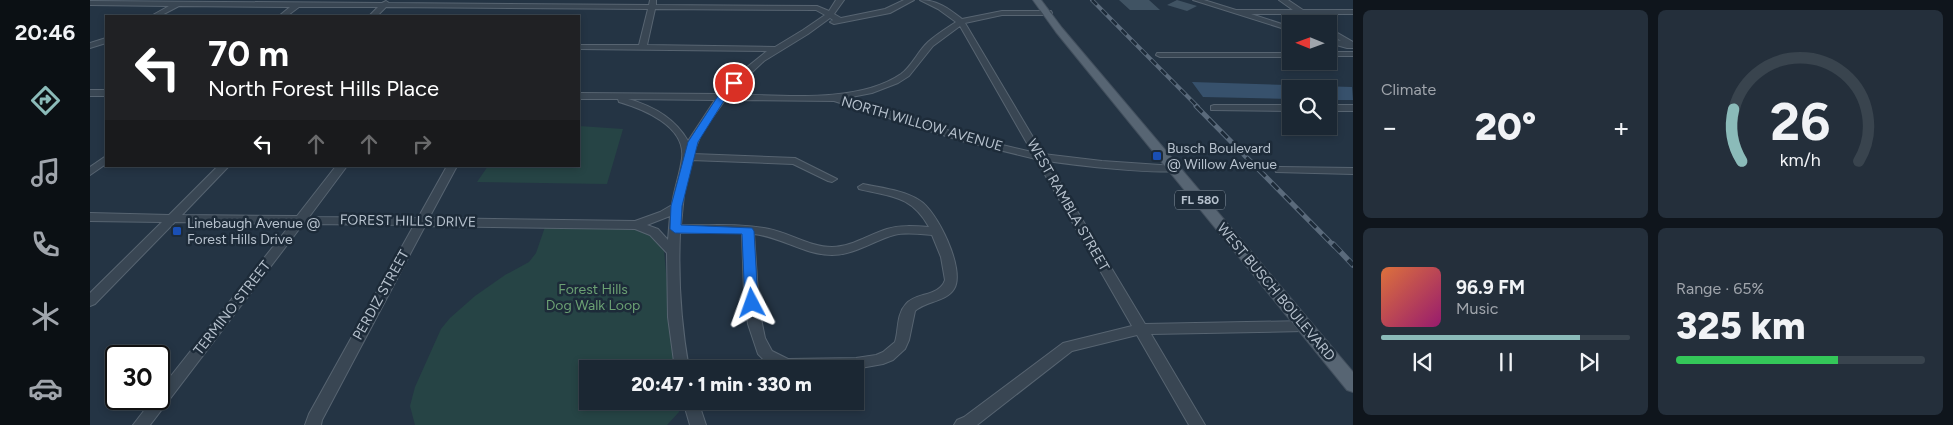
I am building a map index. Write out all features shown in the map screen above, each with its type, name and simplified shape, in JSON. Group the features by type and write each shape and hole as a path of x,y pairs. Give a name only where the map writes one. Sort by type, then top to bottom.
{"main road":[{"name":"WEST BUSCH BOULEVARD","path":"1037,0 1046,7 1059,30 1353,385"}],"street":[{"path":"373,15 389,0"},
{"path":"681,360 675,320 674,252 676,206 687,157 693,142 721,98 748,70 774,49 824,20 840,0"},
{"path":"804,32 840,21 887,11 910,0"},
{"name":"WEST RAMBLA STREET","path":"924,0 941,7 961,22 1197,425"},
{"path":"1197,0 1282,26"},
{"path":"1283,0 1306,15"},
{"path":"157,15 180,2"},
{"path":"284,15 300,2"},
{"path":"90,3 300,2 383,6 653,4 817,8 824,9 828,15 840,21"},
{"path":"537,15 543,4"},
{"path":"642,48 653,4"},
{"path":"834,98 869,91 895,82 906,74 930,44 961,22 1002,13 1046,7"},
{"path":"1236,12 1353,12"},
{"path":"1338,36 1353,47"},
{"path":"90,46 104,41"},
{"path":"1338,43 1353,47"},
{"path":"580,47 774,49"},
{"path":"1338,54 1353,54"},
{"path":"1160,55 1282,55"},
{"path":"90,93 105,93"},
{"name":"NORTH WILLOW AVENUE","path":"580,96 834,98 983,144 1039,156 1087,164 1175,169"},
{"path":"606,96 636,104 652,111 669,123 684,142 687,157"},
{"path":"1214,108 1282,108"},
{"path":"1337,108 1353,108"},
{"path":"687,157 795,161 832,179"},
{"path":"90,172 105,160"},
{"path":"90,301 223,167"},
{"name":"TERMINO STREET","path":"141,425 341,167"},
{"name":"PERDIZ STREET","path":"313,425 314,419 451,167"},
{"path":"1280,170 1353,171"},
{"path":"748,231 750,290 759,338 764,352 774,359 787,364 868,362 886,357 898,349 904,336 908,310 916,302 941,294 950,287 953,279 937,231 928,214 918,203 863,186"},
{"path":"636,226 664,215 676,206"},
{"name":"FOREST HILLS DRIVE","path":"90,217 636,226"},
{"path":"636,226 654,232 674,252"},
{"path":"675,229 748,231 782,235 820,251 831,252 853,247 891,232 903,230 937,231"},
{"path":"967,424 1068,347 1141,329 1304,326"},
{"path":"693,410 698,425"}],"green space":[{"path":"580,126 623,129 607,184 477,182 487,167 580,167"},
{"name":"Forest Hills Dog Walk Loop","path":"546,224 636,225 652,236 664,251 674,360 579,360 579,410 679,410 667,425 415,425 410,406 415,387 441,329 450,318 475,296 505,275 529,262 536,253"}],"water":[{"path":"1192,82 1282,85 1282,99 1203,97"},
{"path":"1337,87 1352,87 1353,100 1337,100"}],"building":[{"path":"1119,0 1149,0 1160,10 1130,10"},
{"path":"1177,0 1197,6 1187,11 1167,5"}],"railway":[{"path":"1092,0 1198,107"},
{"path":"1196,106 1334,246"},
{"path":"1333,244 1353,265"}],"place":[{"name":"Busch Boulevard @ Willow Avenue","path":"1157,156"},
{"name":"Linebaugh Avenue @ Forest Hills Drive","path":"177,231"}],"route":[{"path":"734,83 721,98 693,142 687,157 676,206 675,229 748,231 752,303"}]}
